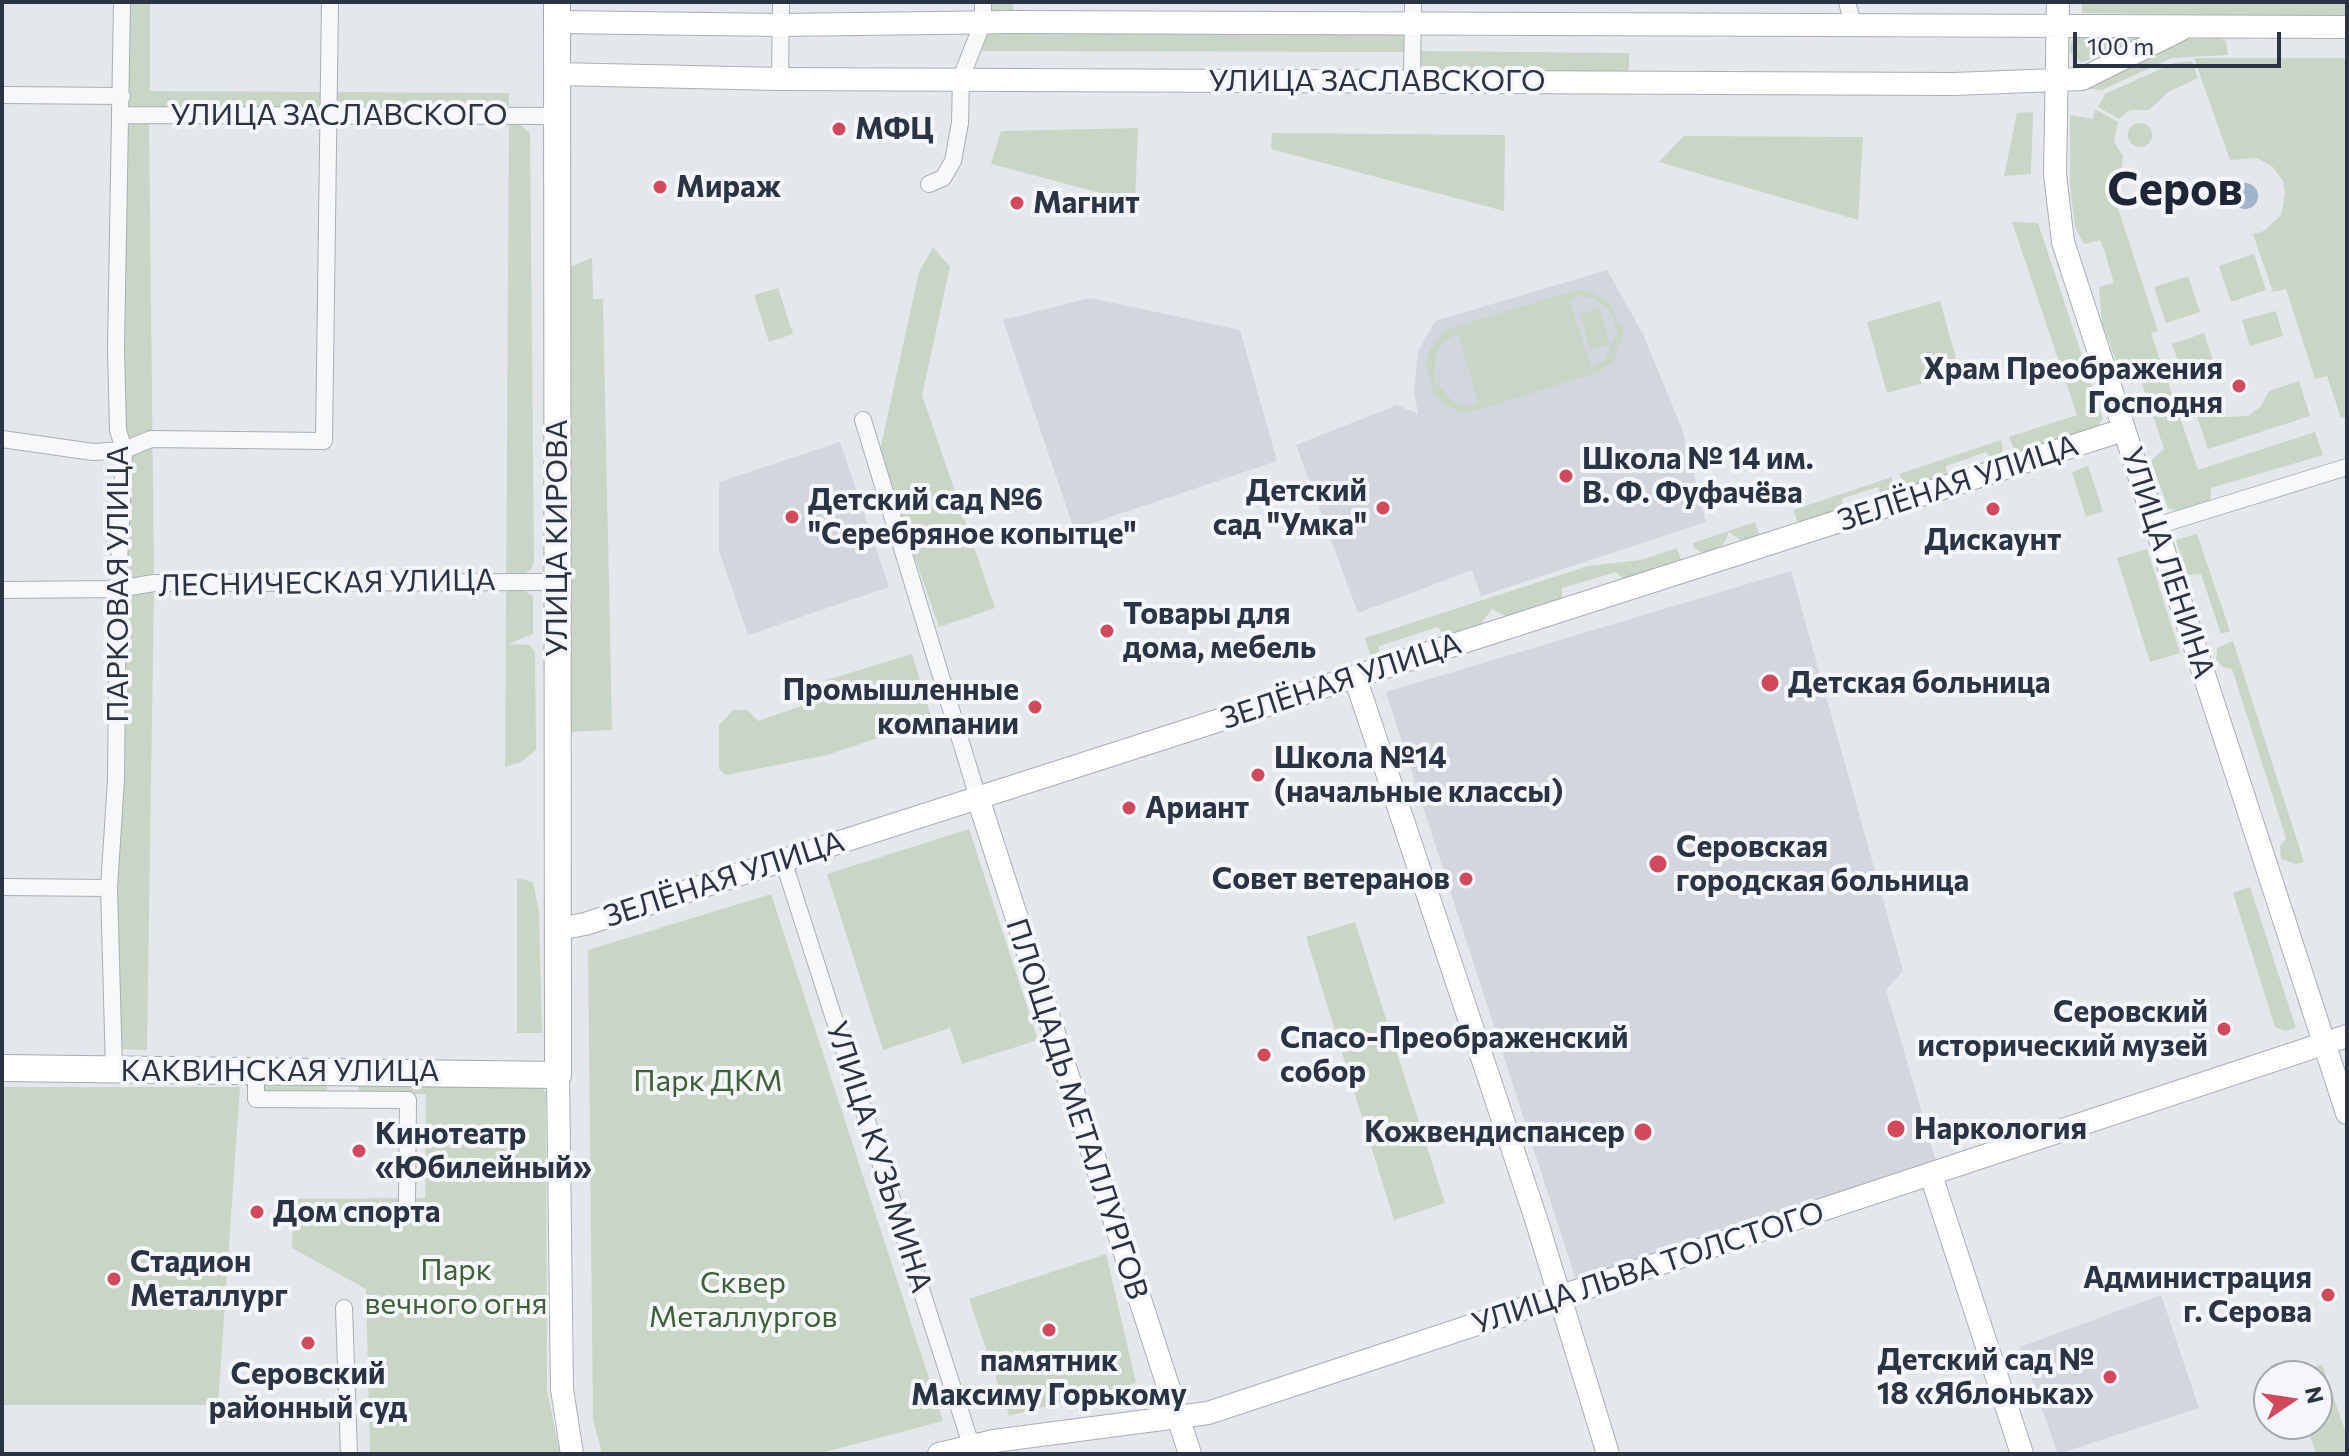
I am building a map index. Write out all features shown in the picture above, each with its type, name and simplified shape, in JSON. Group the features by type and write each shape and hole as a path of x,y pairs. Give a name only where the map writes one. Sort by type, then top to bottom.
{"main road":[{"name":"УЛИЦА КИРОВА","path":"557,12 558,1075"},
{"name":"КАКВИНСКАЯ УЛИЦА","path":"2,1068 558,1075"}],"street":[{"name":"ПАРКОВАЯ УЛИЦА","path":"114,1070 109,888 116,779 118,589 124,450 118,430 116,349 122,2"},
{"path":"2,439 93,452 124,450 151,439 324,441 330,2"},
{"path":"780,79 781,2"},
{"path":"1847,2 1854,27"},
{"name":"УЛИЦА ЛЕНИНА","path":"2058,2 2055,174 2063,242 2347,1113"},
{"name":"УЛИЦА ЗАСЛАВСКОГО","path":"557,12 781,25 983,12 1413,12 1854,27 2347,27"},
{"path":"929,184 943,178 953,161 960,123 961,78 983,12"},
{"path":"1412,82 1413,12"},
{"name":"УЛИЦА ЗАСЛАВСКОГО","path":"557,74 780,79 1954,84 2082,79 2185,28"},
{"path":"2,95 122,96"},
{"name":"УЛИЦА ЗАСЛАВСКОГО","path":"122,115 557,116"},
{"path":"863,420 978,798"},
{"name":"ЗЕЛЁНАЯ УЛИЦА","path":"558,929 585,924 2123,430"},
{"path":"2156,526 2347,467"},
{"name":"ЛЕСНИЧЕСКАЯ УЛИЦА","path":"2,590 118,589 154,583 557,582"},
{"path":"1355,677 1561,1296 1608,1454"},
{"name":"ПЛОЩАДЬ МЕТАЛЛУРГОВ","path":"978,798 1190,1454"},
{"name":"УЛИЦА КУЗЬМИНА","path":"783,860 972,1450"},
{"path":"2,887 109,888"},
{"name":"УЛИЦА ЛЬВА ТОЛСТОГО","path":"939,1454 1178,1418 1221,1408 2347,1036"},
{"path":"256,1071 256,1099 408,1100 407,1203"},
{"path":"558,1075 562,1389 572,1454"},
{"path":"1931,1175 2022,1454"},
{"path":"344,1308 349,1454"}],"shaded area":[{"name":"Школа № 14 им. В. Ф. Фуфачёва","path":"1607,270 1643,334 1682,429 1706,522 1481,596 1472,570 1358,613 1296,445 1397,405 1418,414 1414,392 1418,351 1435,321"},
{"path":"1090,298 1240,330 1277,461 1074,529 1003,320"},
{"name":"Детский сад №6 \"Серебряное копытце\"","path":"840,442 889,587 748,635 719,551 719,482"},
{"name":"Серовская городская больница","path":"1791,571 1903,971 1886,990 1938,1168 1577,1283 1386,692"},
{"name":"Детский сад № 18 «Яблонька»","path":"2161,1295 2199,1408 2058,1454 2020,1347"}],"green space":[{"path":"122,2 150,2 150,91 509,93 509,107 149,116 154,583 147,1050 114,1049"},
{"path":"983,2 1013,2 1013,21 1412,23 1412,52 982,51"},
{"path":"2082,2 2347,3 2347,17 2082,13"},
{"path":"2081,37 2136,39 2081,63 2070,52 2071,42"},
{"path":"2220,38 2226,41 2228,55 2172,58 2102,90 2090,89 2089,85 2180,39"},
{"path":"1417,51 1629,53 1629,68 1627,72 1425,72 1420,68"},
{"path":"2194,58 2347,58 2347,417 2341,418 2327,376 2315,379 2286,289 2273,292 2253,234 2264,231 2281,215 2285,194 2283,181 2273,167 2257,158 2230,160"},
{"path":"2192,61 2198,78 2168,92 2149,110 2130,110 2119,119 2098,107 2105,94 2174,63"},
{"path":"2095,109 2118,122 2114,142 2123,156 2117,205 2158,331 2151,333 2198,470 2315,432 2323,455 2211,488 2210,502 2178,511 2168,508 2151,461 2164,449 2135,363 2117,364 2102,323 2099,287 2114,283 2105,253 2100,240 2084,244 2075,227 2070,185 2070,115 2093,119"},
{"path":"2033,112 2031,174 2004,176 2017,113"},
{"path":"509,115 530,133 534,561 531,570 508,581 533,596 533,634 508,644 530,645 535,652 536,750 521,762 505,767"},
{"path":"2140,123 2151,130 2152,135 2145,146 2140,147 2129,140 2128,135 2135,124"},
{"path":"1138,128 1135,202 991,164 1001,131"},
{"path":"1272,133 1505,135 1504,211 1271,149"},
{"path":"1684,136 1863,137 1858,220 1659,162"},
{"path":"2012,222 2038,223 2103,419 2096,429 2024,452 2013,447 2009,437 2077,415"},
{"path":"933,247 950,267 922,395 995,608 939,627 879,455 919,272"},
{"path":"2254,254 2266,290 2231,302 2219,266"},
{"path":"592,258 593,299 603,299 612,730 569,732 562,270"},
{"path":"2188,276 2200,312 2166,323 2154,287"},
{"path":"778,288 793,334 769,342 754,295"},
{"path":"1577,290 1595,293 1610,303 1624,332 1613,362 1599,372 1462,412 1448,407 1433,393 1426,365 1430,349 1451,328","holes":["1577,296 1594,298 1605,306 1613,317 1617,333 1604,361 1591,368 1569,300","1458,334 1479,403 1465,406 1453,402 1434,380 1436,352 1445,341"]},
{"path":"1940,301 1960,373 1887,393 1867,322"},
{"path":"1599,308 1609,344 1590,350 1580,314"},
{"path":"2276,311 2283,336 2250,346 2242,320"},
{"path":"2204,333 2213,360 2181,370 2172,344"},
{"path":"2299,381 2310,416 2208,449 2196,414 2219,406 2224,417 2248,416 2261,406 2269,391"},
{"path":"2001,440 2003,450 1998,460 1992,461 1986,452 1946,466 1947,475 1913,487 1906,485 1899,474"},
{"path":"2088,466 2103,511 2086,517 2072,472"},
{"path":"1892,477 1893,486 1888,495 1880,494 1878,487 1843,498 1841,510 1798,523 1793,510"},
{"path":"1755,522 1760,536 1742,541 1729,532 1725,542 1715,551 1704,554 1694,548 1693,543"},
{"path":"2197,534 2230,631 2221,634 2201,574 2187,575 2176,540"},
{"path":"1677,548 1681,560 1623,579 1616,572 1562,588 1562,598 1506,616 1492,609 1480,625 1445,637 1438,627 1379,646 1378,656 1372,660 1365,638 1588,566 1641,560"},
{"path":"2147,549 2180,653 2150,662 2117,558"},
{"path":"2233,641 2304,862 2296,864 2281,859 2280,846 2286,838 2232,669 2223,667 2216,659 2217,648"},
{"path":"912,654 932,720 827,755 726,775 719,769 719,725 733,710 747,710 758,721 818,700 826,680"},
{"path":"969,829 1038,1040 962,1064 950,1028 883,1050 827,874"},
{"path":"517,878 533,882 539,912 542,1033 517,1033"},
{"path":"2250,887 2296,1028 2285,1031 2275,1027 2233,893"},
{"name":"Сквер Металлургов","path":"771,894 943,1421 817,1454 602,1454 593,1419 588,950"},
{"path":"1355,922 1445,1203 1394,1220 1306,937"},
{"path":"328,1079 327,1091 260,1092 259,1080"},
{"name":"Парк вечного огня","path":"359,1079 536,1081 546,1093 547,1390 560,1454 370,1454 366,1289 292,1248 293,1199 425,1198 426,1094 358,1093"},
{"name":"Стадион Металлург","path":"2,1087 240,1087 218,1405 2,1405"},
{"path":"1106,1254 1136,1383 1009,1416 969,1299"},
{"path":"2333,1396 2347,1436 2347,1452 2316,1454 2311,1440 2333,1440"}],"water":[{"path":"2245,183 2254,187 2258,196 2254,205 2245,209 2236,205 2232,196 2236,187"}],"place":[{"name":"МФЦ","path":"839,129"},
{"name":"Мираж","path":"660,187"},
{"name":"Магнит","path":"1017,203"},
{"name":"Храм Преображения Господня","path":"2239,386"},
{"name":"Школа № 14 им. В. Ф. Фуфачёва","path":"1566,476"},
{"name":"Детский сад \"Умка\"","path":"1383,508"},
{"name":"Дискаунт","path":"1993,509"},
{"name":"Детский сад №6 \"Серебряное копытце\"","path":"792,517"},
{"name":"Товары для дома, мебель","path":"1107,631"},
{"name":"Детская больница","path":"1770,683"},
{"name":"Промышленные компании","path":"1035,707"},
{"name":"Школа №14 (начальные классы)","path":"1258,775"},
{"name":"Ариант","path":"1129,808"},
{"name":"Серовская городская больница","path":"1658,864"},
{"name":"Совет ветеранов","path":"1466,879"},
{"name":"Серовский исторический музей","path":"2224,1029"},
{"name":"Спасо-Преображенский собор","path":"1264,1055"},
{"name":"Наркология","path":"1896,1129"},
{"name":"Кожвендиспансер","path":"1643,1132"},
{"name":"Кинотеатр «Юбилейный»","path":"359,1151"},
{"name":"Дом спорта","path":"257,1212"},
{"name":"Стадион Металлург","path":"114,1279"},
{"name":"Администрация г. Серова","path":"2328,1295"},
{"name":"памятник Максиму Горькому","path":"1049,1330"},
{"name":"Серовский районный суд","path":"308,1343"},
{"name":"Детский сад № 18 «Яблонька»","path":"2110,1377"}],"district":[{"name":"Серов","path":"2175,190"}],"park label":[{"name":"Парк ДКМ","path":"708,1081"}]}
